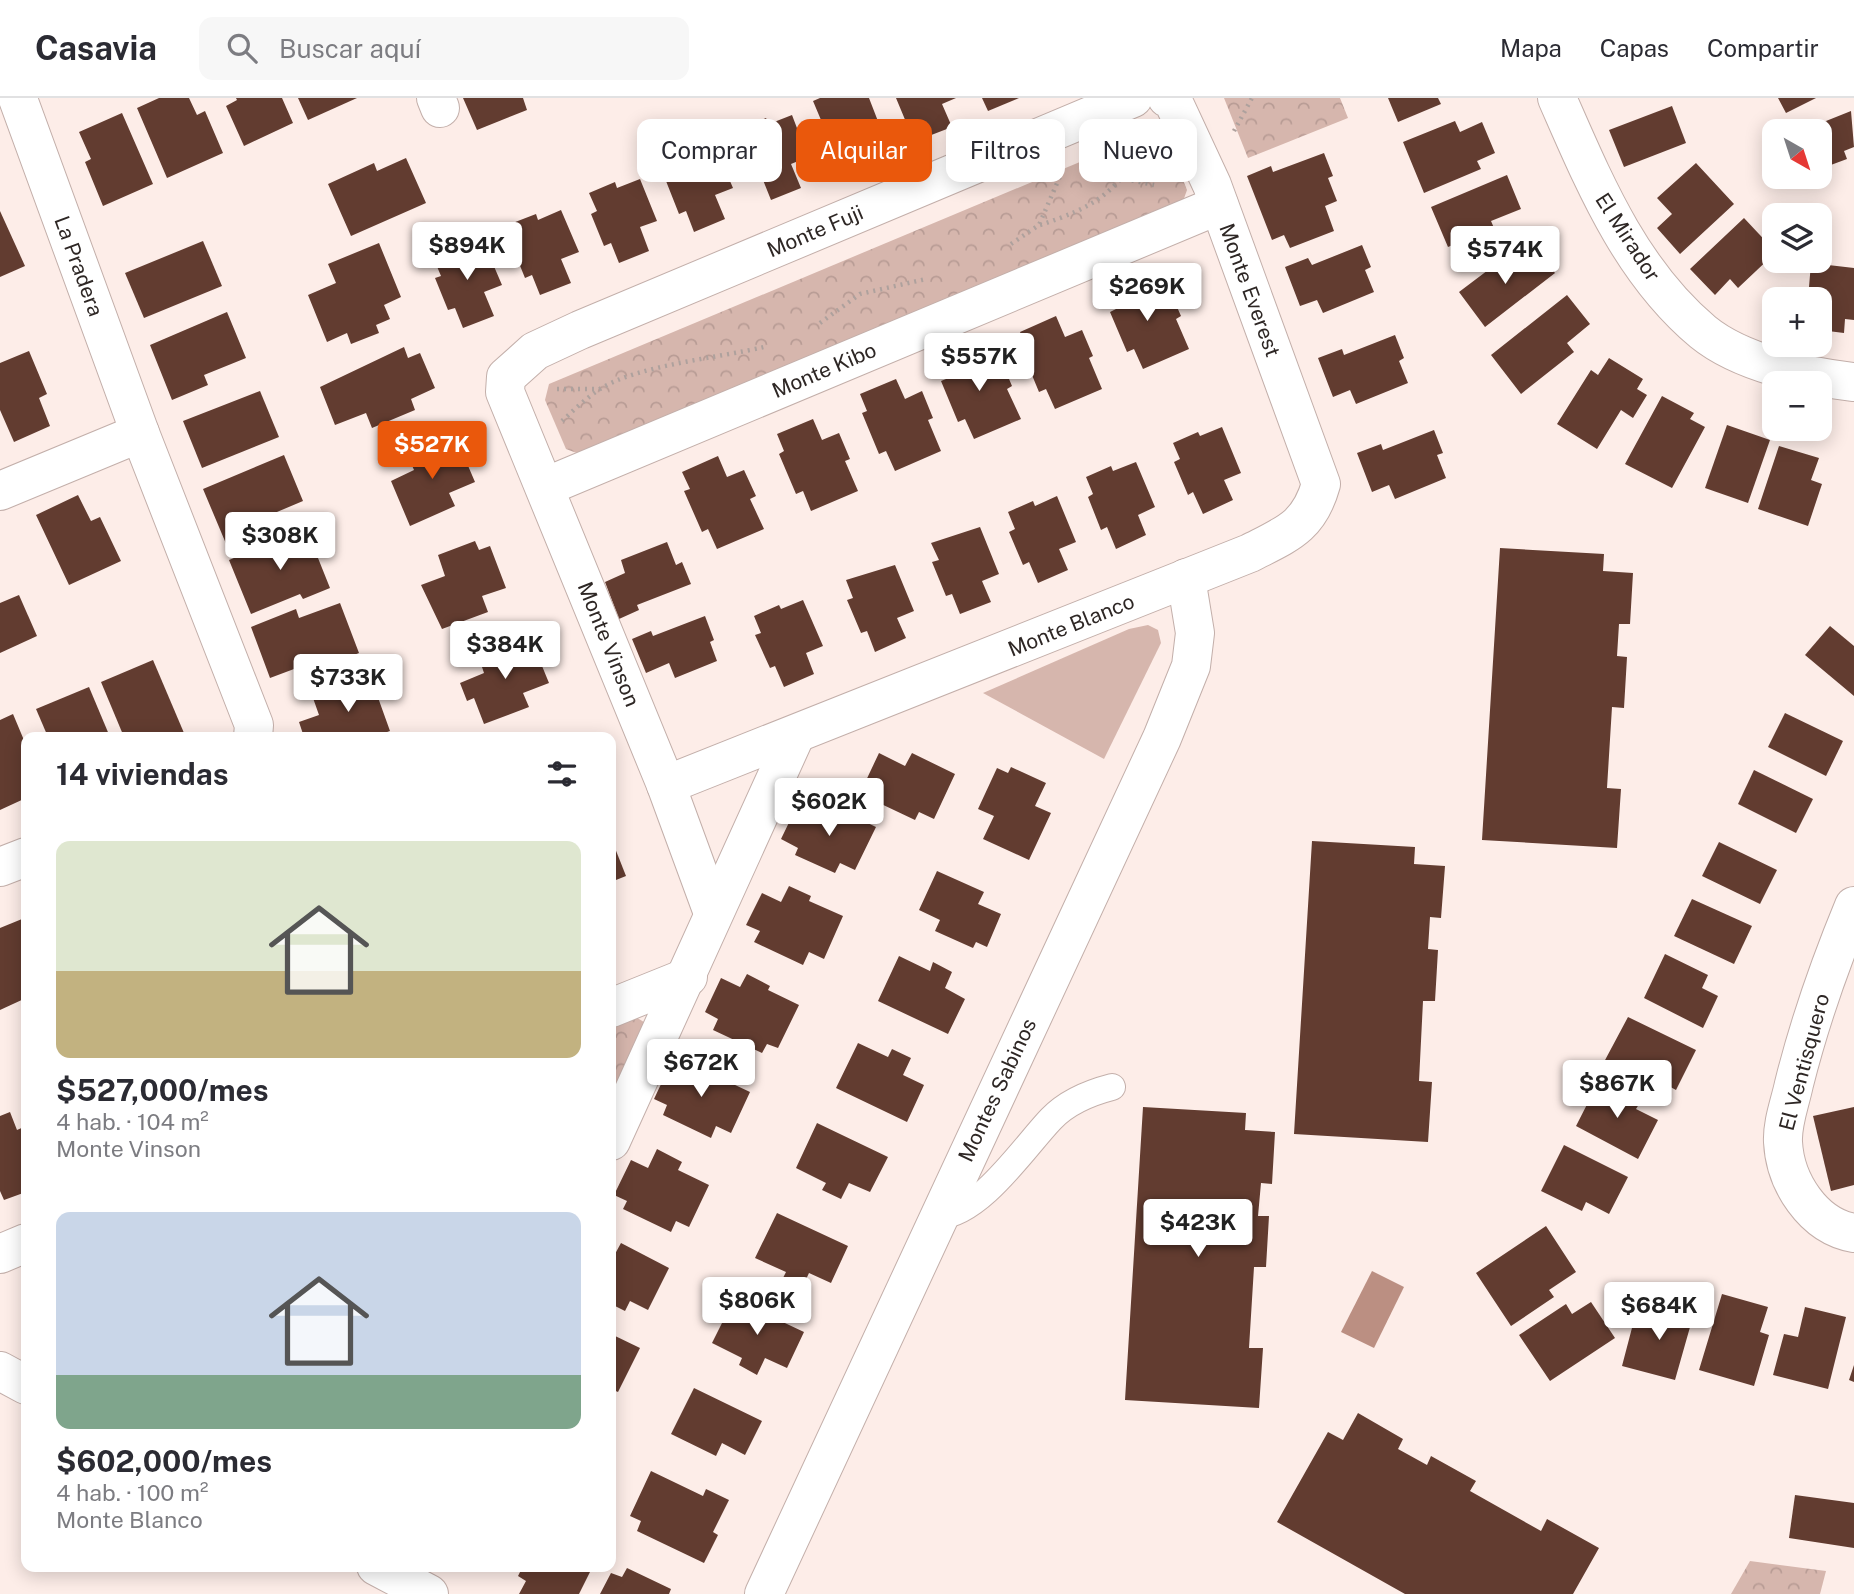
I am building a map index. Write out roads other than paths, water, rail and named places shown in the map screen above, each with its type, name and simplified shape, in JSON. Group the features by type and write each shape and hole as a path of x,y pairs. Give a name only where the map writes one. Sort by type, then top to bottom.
{"street":[{"name":"Monte Fuji","path":"506,377 535,351 580,330 1133,98"},
{"name":"El Mirador","path":"1557,98 1605,206 1650,276 1704,333 1764,364 1854,382"},
{"name":"Monte Everest","path":"1169,99 1219,205 1321,484"},
{"name":"La Pradera","path":"13,101 254,724 253,732"},
{"name":"Monte Kibo","path":"545,487 1219,205"},
{"name":"Monte Vinson","path":"506,377 505,392 666,785 713,913"},
{"path":"0,491 140,433"},
{"name":"Monte Blanco","path":"666,785 1186,579 1292,532 1314,509 1321,484"},
{"name":"Montes Sabinos","path":"764,1594 1156,750 1191,666 1195,633 1186,579"},
{"path":"616,1130 688,977 713,913 795,736"},
{"path":"0,867 21,858"},
{"name":"El Ventisquero","path":"1854,906 1812,1019 1786,1118 1783,1141 1794,1185 1808,1205 1826,1221 1854,1233"},
{"path":"616,1006 688,977"},
{"path":"0,1254 21,1245"},
{"path":"0,1371 21,1382"},
{"path":"387,1572 429,1594"}],"lane":[{"path":"939,1216 969,1202 991,1186 1015,1164 1051,1119 1070,1104 1112,1087"}]}
